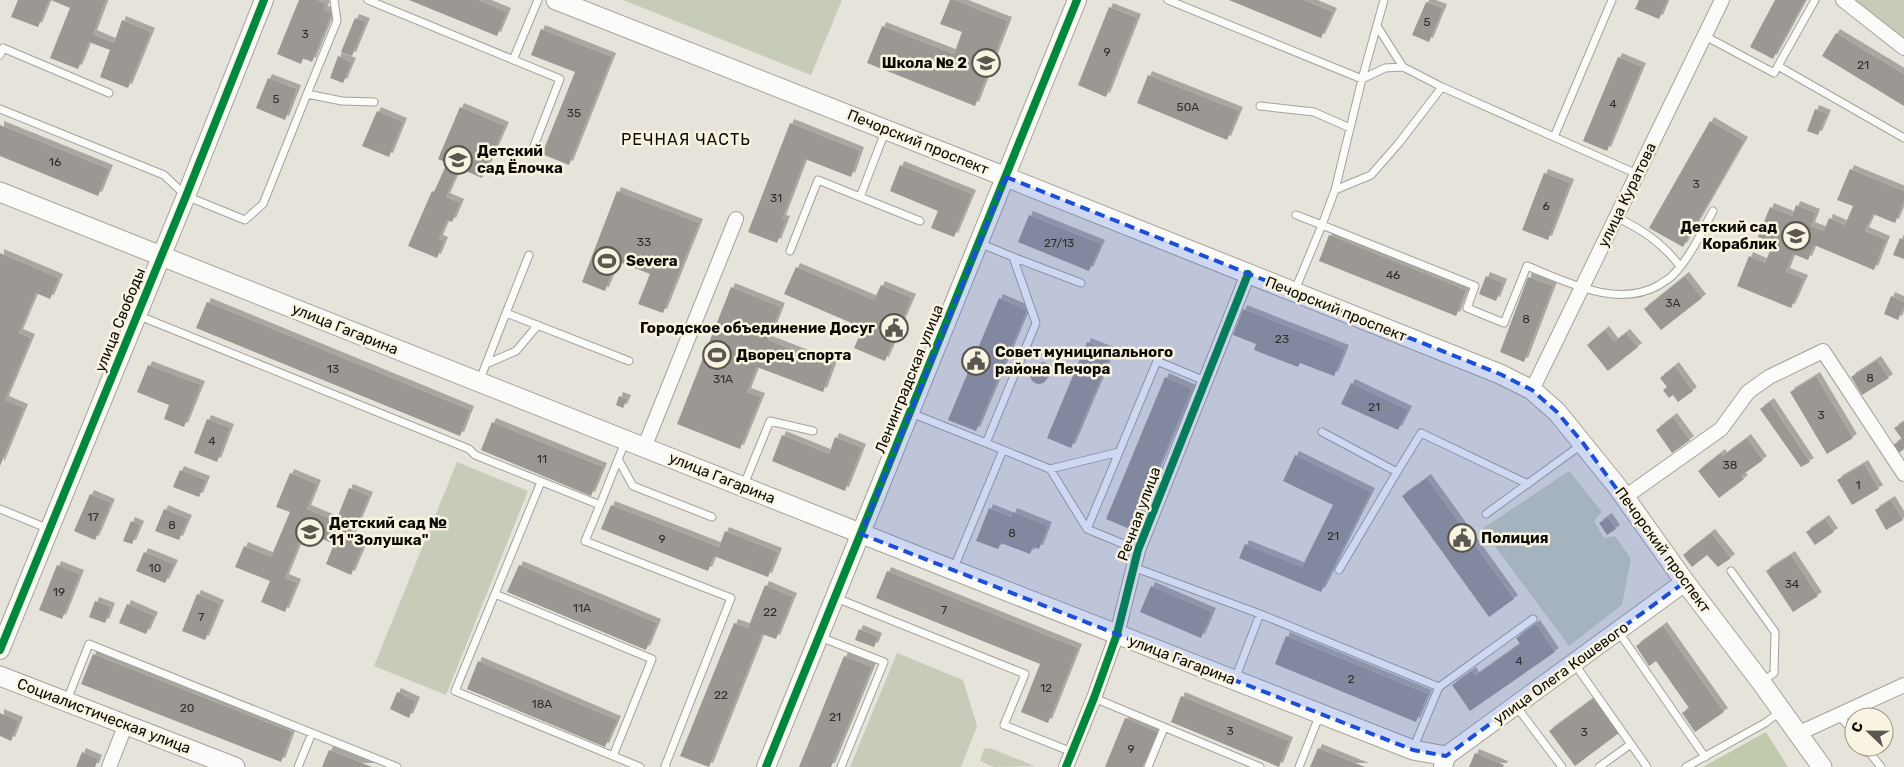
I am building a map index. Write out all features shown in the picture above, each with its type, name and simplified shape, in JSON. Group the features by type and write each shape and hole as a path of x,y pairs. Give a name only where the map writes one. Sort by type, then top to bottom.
{"main road":[{"name":"Печорский проспект","path":"556,0 886,129 1500,374 1532,390 1557,412 1625,497 1685,582 1761,682 1822,767"},
{"name":"улица Гагарина","path":"0,192 861,534 1445,761"},
{"name":"Социалистическая улица","path":"0,676 235,767"}],"street":[{"name":"улица Свободы","path":"0,650 264,0"},
{"name":"Ленинградская улица","path":"766,767 1077,0"},
{"name":"улица Куратова","path":"1532,390 1722,0"},
{"path":"1843,0 1904,48"},
{"path":"644,448 736,219"},
{"name":"Речная улица","path":"1066,767 1117,634 1138,550 1248,274"},
{"path":"1625,497 1721,428 1748,392 1769,377 1823,351 1904,474"},
{"name":"улица Олега Кошевого","path":"1445,761 1516,706 1685,582"},
{"path":"1797,734 1904,685"},
{"path":"109,767 126,724"}],"lane":[{"path":"0,109 164,175 186,196 245,220 263,204 308,94 337,21 334,0"},
{"path":"368,0 560,79 532,151"},
{"path":"513,60 538,0"},
{"path":"1168,0 1362,79 1385,68 1404,67"},
{"path":"1294,293 1335,190 1362,79 1384,0"},
{"path":"1554,137 1612,0"},
{"path":"1704,36 1774,73 1815,0"},
{"path":"1377,26 1404,67 1442,87 1637,174"},
{"path":"0,55 3,48 109,93"},
{"path":"1778,66 1904,138"},
{"path":"1335,190 1371,175 1399,143 1442,87"},
{"path":"308,94 342,101 374,102"},
{"path":"1260,106 1314,112 1350,128"},
{"path":"860,196 886,129"},
{"path":"790,251 818,180 920,221"},
{"path":"1296,215 1476,286 1467,308 1504,322 1527,266 1582,287 1605,293 1628,295 1647,292 1671,278 1696,243 1714,212"},
{"path":"1616,218 1640,229 1666,248 1680,266"},
{"path":"979,243 1081,283"},
{"path":"478,382 529,255"},
{"path":"986,443 1036,323 1013,257"},
{"path":"506,313 629,361"},
{"path":"136,315 469,449 475,455 600,505"},
{"path":"486,364 516,351 538,325"},
{"path":"1086,529 1157,361 1205,381"},
{"path":"910,413 1050,469 1119,452"},
{"path":"743,487 770,421 813,431"},
{"path":"1322,432 1397,472"},
{"path":"1339,570 1421,433 1528,484"},
{"path":"626,440 585,541 731,598 664,767"},
{"path":"1486,514 1583,443"},
{"path":"953,570 1003,450"},
{"path":"618,459 633,486 712,517"},
{"path":"1050,469 1086,529 1138,550"},
{"path":"541,482 455,691 640,767"},
{"path":"0,509 49,529"},
{"path":"1134,567 1260,614 1439,687"},
{"path":"1731,571 1775,632 1774,673 1761,682"},
{"path":"495,594 652,659 613,756"},
{"path":"835,598 1025,674 1004,725 1072,752"},
{"path":"1234,680 1260,614"},
{"path":"1413,750 1439,687 1533,619"},
{"path":"1618,631 1704,756"},
{"path":"819,636 884,662 841,767"},
{"path":"66,700 89,644 397,767"},
{"path":"1574,663 1647,767"},
{"path":"1094,698 1260,767"},
{"path":"1516,706 1562,767"},
{"path":"1686,767 1765,723 1782,711"},
{"path":"1299,767 1321,713"},
{"path":"1839,714 1844,720"},
{"path":"1148,767 1164,728"},
{"path":"298,767 312,733"},
{"path":"1599,767 1631,744"},
{"path":"1873,757 1881,767"}],"highlighted area":[{"path":"1006,177 1500,374 1532,390 1557,412 1583,443 1685,582 1446,756 1413,750 861,534"}],"green space":[{"path":"623,0 842,0 811,75"},
{"path":"1848,0 1904,0 1904,40"},
{"path":"457,462 528,491 446,695 374,666"},
{"path":"1569,471 1602,512 1594,521 1604,538 1615,536 1631,559 1622,605 1569,646 1482,529"},
{"path":"897,653 963,680 977,726 961,767 850,767"},
{"path":"1766,732 1788,767 1703,767"},
{"path":"990,748 1035,766 994,767 980,761 984,749"}],"building":[{"path":"18,0 49,0 38,27 11,17"},
{"path":"51,0 106,0 93,34 114,43 122,20 151,32 128,88 100,77 110,50 89,42 78,69 50,58 70,8"},
{"path":"299,0 317,0 326,4 324,10 332,13 312,62 303,58 301,64 277,54"},
{"path":"409,0 478,0 507,12 497,36"},
{"path":"950,0 1008,21 975,106 867,63 882,26 954,54 962,32 940,24"},
{"path":"1229,0 1304,0 1333,12 1321,38"},
{"path":"1639,0 1667,0 1659,19 1635,9"},
{"path":"1775,0 1805,0 1773,59 1750,47"},
{"path":"1426,2 1443,8 1429,42 1412,35"},
{"path":"1109,7 1137,18 1106,97 1078,85"},
{"path":"355,18 366,22 352,56 341,52"},
{"path":"541,29 612,57 569,165 542,154 575,72 531,55"},
{"path":"1836,33 1904,74 1904,106 1822,56"},
{"path":"338,56 352,62 343,83 330,78"},
{"path":"1618,57 1642,67 1607,151 1583,141"},
{"path":"1148,75 1239,111 1227,140 1137,103"},
{"path":"268,78 297,89 285,120 256,108"},
{"path":"460,107 505,126 482,178 459,168 446,197 460,203 452,222 447,220 439,239 444,241 437,258 408,246 432,191 434,192 447,163 438,159"},
{"path":"1815,109 1827,114 1818,135 1807,131"},
{"path":"377,111 403,122 389,157 362,146"},
{"path":"1710,121 1744,141 1683,247 1649,228"},
{"path":"790,123 860,151 851,177 805,159 782,219 786,220 777,243 748,232"},
{"path":"0,125 109,169 98,196 0,156"},
{"path":"900,165 972,194 954,237 931,228 938,211 890,191"},
{"path":"1850,169 1904,191 1904,201 1895,223 1873,214 1865,231 1886,240 1874,270 1814,245 1808,260 1793,254 1786,272 1804,279 1791,308 1737,286 1749,256 1765,263 1773,243 1758,237 1770,207 1792,216 1796,205 1816,213 1811,226 1824,231 1829,218 1845,225 1853,206 1837,200"},
{"path":"1544,173 1570,183 1548,240 1522,230"},
{"path":"617,191 699,223 663,313 638,304 650,274 617,261 605,291 582,282"},
{"path":"1029,215 1101,244 1089,271 1018,242"},
{"path":"1329,235 1466,290 1456,316 1319,261"},
{"path":"1900,238 1904,240 1904,259 1893,255"},
{"path":"0,253 59,278 50,299 36,293 19,333 31,338 5,400 24,408 0,466"},
{"path":"796,267 874,300 881,285 912,298 885,361 854,348 863,328 784,294"},
{"path":"1486,276 1503,283 1496,301 1479,294"},
{"path":"1685,276 1702,298 1661,330 1644,309"},
{"path":"1528,277 1553,286 1524,362 1500,352"},
{"path":"731,287 781,307 768,340 833,365 823,392 757,367 747,392 761,397 740,449 677,424"},
{"path":"1891,296 1904,302 1898,320 1884,314"},
{"path":"999,298 1027,310 976,431 948,420"},
{"path":"207,302 470,410 460,436 196,328"},
{"path":"1243,309 1345,349 1334,376 1300,363 1298,367 1254,350 1256,344 1233,335"},
{"path":"1605,330 1614,342 1626,333 1638,347 1608,371 1587,345"},
{"path":"1087,342 1112,352 1071,448 1047,438"},
{"path":"1877,360 1889,378 1862,395 1851,377"},
{"path":"148,365 201,385 184,427 164,419 169,405 137,392"},
{"path":"1039,366 1045,369 1048,375 1045,381 1039,384 1033,381 1030,375 1033,369"},
{"path":"1675,366 1693,391 1678,402 1673,395 1669,398 1663,390 1667,387 1660,378"},
{"path":"1816,376 1853,438 1827,454 1790,392"},
{"path":"1165,377 1192,389 1132,530 1106,519"},
{"path":"1351,383 1408,410 1398,430 1341,404"},
{"path":"619,396 627,399 623,408 616,405"},
{"path":"1770,402 1810,462 1801,467 1760,409"},
{"path":"1673,417 1690,440 1672,453 1656,430"},
{"path":"207,419 230,428 217,462 194,453"},
{"path":"492,422 603,467 591,496 481,450"},
{"path":"1904,422 1904,449 1899,453 1893,445 1902,439 1894,428"},
{"path":"782,435 829,454 835,437 862,448 845,491 772,461"},
{"path":"1747,438 1763,460 1741,476 1744,479 1719,498 1698,471 1721,453 1723,456"},
{"path":"1295,455 1371,492 1321,592 1239,558 1245,544 1302,567 1333,505 1283,481"},
{"path":"1864,464 1879,489 1852,505 1837,480"},
{"path":"180,470 206,480 199,497 173,487"},
{"path":"290,473 317,484 307,509 336,521 349,488 369,496 351,539 364,544 351,575 326,564 334,544 304,531 285,578 297,583 285,612 261,602 270,581 235,567 244,546 271,557 290,512 276,507"},
{"name":"Полиция","path":"1427,478 1514,599 1489,617 1402,496"},
{"path":"90,494 111,503 95,540 74,531"},
{"path":"1891,500 1903,520 1886,530 1875,510"},
{"path":"611,505 719,547 725,531 778,552 768,577 714,556 708,571 601,529"},
{"path":"989,508 1011,517 1013,512 1048,526 1039,549 1033,547 1030,554 1001,543 998,549 976,541"},
{"path":"164,509 188,519 179,540 155,531"},
{"path":"1608,517 1616,529 1607,535 1599,523"},
{"path":"1825,519 1834,532 1815,545 1806,532"},
{"path":"131,521 140,525 132,544 123,541"},
{"path":"1711,533 1731,558 1718,567 1707,555 1692,567 1683,555"},
{"path":"144,552 174,564 165,583 136,571"},
{"path":"1791,555 1818,596 1793,612 1766,571"},
{"path":"57,565 80,574 62,619 39,610"},
{"path":"519,565 657,623 646,650 507,592"},
{"path":"887,571 1078,648 1048,723 1021,712 1040,664 876,598"},
{"path":"765,585 793,597 776,639 762,634 709,767 680,756 734,623 748,628"},
{"path":"1151,586 1212,612 1201,638 1140,612"},
{"path":"197,594 220,604 205,640 182,631"},
{"path":"95,601 111,607 105,623 89,617"},
{"path":"127,604 154,616 146,634 119,623"},
{"path":"1536,624 1555,652 1470,711 1452,685 1472,671 1475,676 1520,644 1516,638"},
{"path":"1663,626 1724,712 1695,732 1682,713 1689,708 1656,661 1649,666 1636,646"},
{"path":"859,629 878,637 874,647 855,640"},
{"path":"1286,636 1428,694 1416,722 1275,664"},
{"path":"93,654 292,732 281,762 81,684"},
{"path":"844,656 872,667 831,767 799,767"},
{"path":"478,661 617,720 605,747 467,689"},
{"path":"397,692 416,701 409,718 390,709"},
{"path":"1181,696 1289,741 1279,767 1171,722"},
{"path":"1594,698 1619,733 1575,766 1549,731"},
{"path":"0,713 19,721 11,741 0,736"},
{"path":"1125,718 1158,732 1143,767 1105,767"},
{"path":"1318,748 1365,767 1310,767"},
{"path":"329,750 372,767 322,767"},
{"path":"82,752 98,759 95,767 76,767"},
{"path":"1475,753 1504,765 1503,767 1469,767"}],"cycle path":[{"path":"0,650 264,0"},
{"path":"766,767 1077,0"},
{"path":"1066,767 1117,634 1138,550 1248,274"}],"place":[{"name":"Школа № 2","path":"986,63"},
{"name":"Детский сад Ёлочка","path":"458,160"},
{"name":"Детский сад Кораблик","path":"1796,236"},
{"name":"Severa","path":"607,261"},
{"name":"Городское объединение Досуг","path":"894,328"},
{"name":"Дворец спорта","path":"717,355"},
{"name":"Совет муниципального района Печора","path":"976,361"},
{"name":"Детский сад № 11 \"Золушка\"","path":"310,532"},
{"name":"Полиция","path":"1462,538"}],"district":[{"name":"РЕЧНАЯ ЧАСТЬ","path":"686,139"}]}
